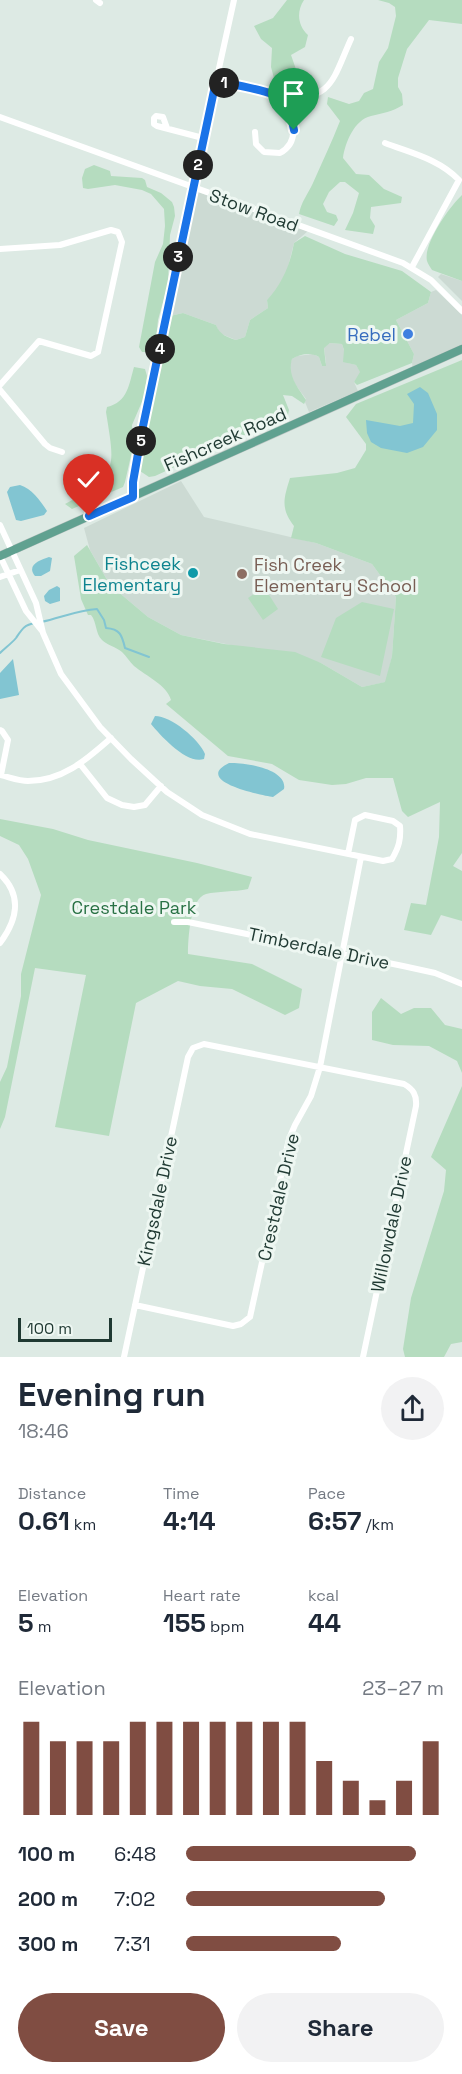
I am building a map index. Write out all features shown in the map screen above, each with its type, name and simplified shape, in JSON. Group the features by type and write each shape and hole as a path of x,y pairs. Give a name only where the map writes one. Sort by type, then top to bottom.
{"main road":[{"name":"Fishcreek Road","path":"0,556 462,349"}],"street":[{"path":"133,497 133,482 142,431 234,0"},
{"path":"216,81 269,93 281,98 308,98 323,91 351,39"},
{"path":"255,132 256,144 264,152 280,153 290,144 294,135 293,122 281,98"},
{"path":"167,128 163,117 156,116 153,122 157,126 203,138"},
{"name":"Stow Road","path":"0,117 388,256 412,267 431,280 462,311"},
{"path":"385,143 439,163 459,180 412,267"},
{"path":"0,249 60,245 115,230 120,234 122,242 98,352 91,356 43,341 36,343 0,385"},
{"path":"0,390 45,444 62,452"},
{"path":"0,525 36,603 36,619"},
{"path":"0,556 26,611 36,619 61,674 100,727 161,786 202,815 228,827 250,834 361,857 383,861 392,858 398,848 401,836 400,826 393,821 365,815 355,820 348,854"},
{"path":"0,577 20,570"},
{"path":"0,730 8,740 1,775 28,781 61,775 80,764 111,738"},
{"path":"80,764 107,798 122,805 134,807 145,805 161,786"},
{"name":"Crestdale Drive","path":"135,1305 233,1326 242,1324 250,1317 290,1139 311,1096 320,1067 361,857"},
{"path":"0,874 12,891 15,904 13,922 0,943"},
{"name":"Timberdale Drive","path":"174,922 188,922 435,973 462,984"},
{"name":"Kingsdale Drive","path":"124,1357 188,1057 195,1047 207,1044 320,1067"},
{"name":"Willowdale Drive","path":"320,1067 404,1084 413,1091 417,1099 363,1357"}],"shaded area":[{"path":"195,191 308,231 294,243 287,271 276,292 267,300 268,308 250,320 245,337 236,340 219,333 216,325 183,313 170,316"},
{"path":"441,274 462,281 462,301 438,277"},
{"path":"436,290 462,315 462,347 413,369 414,354 396,320 428,303 431,292"},
{"path":"330,343 342,344 348,363 356,365 361,373 354,382 358,391 309,412 306,399 291,375 290,365 292,359 297,356 313,354 319,357 322,366 326,363 324,347"},
{"name":"Fish Creek Elementary School","path":"181,481 204,517 316,543 372,564 396,597 392,656 386,682 362,687 321,663 181,635 148,617 110,585 90,550 84,528"}],"green space":[{"path":"287,0 304,0 299,19 308,35 305,47 291,55 298,75 310,84 308,87 295,88 275,82 271,67 272,48 261,39 254,26 273,18"},
{"path":"378,0 462,0 462,24 429,20 407,49 398,78 403,105 365,118 355,127 348,139 343,158 356,174 369,175 384,189 402,197 401,203 371,207 370,218 375,226 373,234 345,230 359,193 345,182 340,182 329,192 323,204 327,212 336,215 338,220 334,226 299,214 340,121 327,104 328,97 349,104 359,101 364,93 373,89 379,62 388,48 396,16 395,7"},
{"path":"94,165 110,171 111,176 142,178 147,187 161,193 172,202 174,207 175,216 170,235 168,284 158,320 156,340 150,352 142,352 139,347 155,262 163,244 164,209 151,194 142,190 115,185 83,188 82,178 85,169"},
{"path":"462,195 462,281 432,270 427,261 427,254 433,236"},
{"path":"305,236 345,254 402,271 431,292 428,303 396,320 414,354 412,363 357,385 354,382 360,372 356,365 343,362 342,344 330,343 324,348 326,366 322,366 319,357 312,354 292,359 292,376 306,400 304,404 292,396 283,395 289,410 288,415 155,476 149,477 140,471 138,462 170,316 183,313 216,325 230,338 236,340 245,337 250,320 268,308 267,300 285,274 294,243"},
{"path":"462,360 462,853 453,866 462,871 462,921 441,915 431,935 404,930 411,903 426,905 439,837 440,802 408,817 402,811 393,778 366,778 346,784 332,785 299,780 272,764 228,756 166,704 171,700 161,685 134,666 122,652 104,642 100,637 93,618 88,615 81,599 74,556 87,545 110,585 148,617 181,635 224,644 295,652 321,663 362,687 385,682 392,656 396,597 372,564 316,543 291,538 294,526 285,508 286,491 290,478 337,473 355,468 366,450 366,444 346,417 356,404"},
{"path":"134,367 145,369 147,376 144,397 132,425 133,447 123,487 72,509 65,504 95,485 104,477 109,468 111,446 107,407 114,405 123,397 129,386"},
{"path":"264,587 278,609 263,620 248,598"},
{"path":"362,602 394,609 380,676 321,657 336,618"},
{"name":"Crestdale Park","path":"0,819 53,829 88,840 252,877 248,889 206,894 196,903 191,920 188,954 252,964 302,989 299,1008 285,1015 232,989 178,981 136,1003 109,1136 55,1127 86,975 35,968 5,1117 0,1129 0,1082 7,1067 21,996 21,974 41,895 28,859 19,845 0,836"},
{"path":"381,998 401,1014 414,1008 431,1008 445,1025 462,1029 462,1073 457,1061 429,1046 393,1045 372,1040 372,1012"},
{"path":"462,1086 462,1342 451,1344 444,1357 405,1357 403,1349 411,1298 444,1191 446,1170 431,1157"}],"water":[{"path":"420,387 428,393 437,414 437,430 423,447 407,453 381,448 371,442 367,433 366,420 400,426 413,423 414,404 407,394"},
{"path":"20,485 39,499 47,511 44,515 21,521 16,520 7,492 10,487"},
{"path":"52,558 50,571 41,576 35,576 33,566 38,561"},
{"path":"57,586 60,588 60,601 50,604 45,601 44,596"},
{"path":"13,659 19,695 0,699 0,673"},
{"path":"155,716 169,720 191,735 202,748 205,754 204,759 190,758 175,748 151,724"},
{"path":"229,763 264,768 279,776 284,789 273,797 233,786 219,776 220,770"}],"waterway":[{"path":"41,622 76,612 97,609 106,628 120,634 125,648 149,657"},
{"path":"0,653 24,628 35,623"}],"place":[{"name":"Rebel","path":"408,334"},
{"name":"Fishceek Elementary","path":"193,573"},
{"name":"Fish Creek Elementary School","path":"242,574"}],"route":[{"path":"89,516 133,497 133,482 142,431 216,81 269,93 281,98 291,115 294,130"}]}
